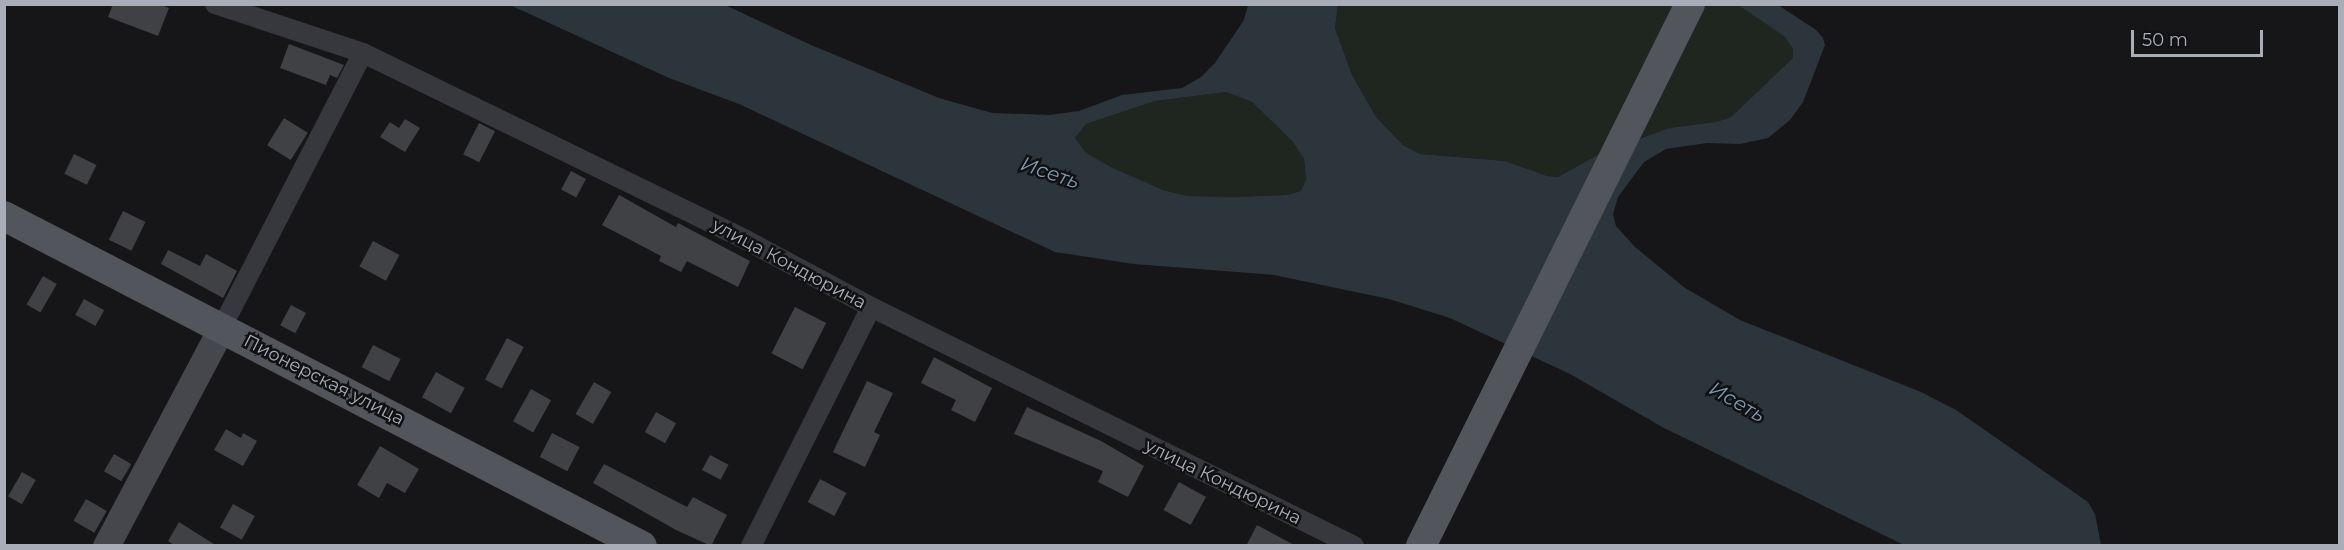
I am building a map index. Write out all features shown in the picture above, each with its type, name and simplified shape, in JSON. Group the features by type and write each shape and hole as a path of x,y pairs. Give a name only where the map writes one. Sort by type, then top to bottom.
{"main road":[{"path":"1421,545 1690,4"},
{"name":"Пионерская улица","path":"4,216 642,546"},
{"path":"106,546 222,327"}],"street":[{"name":"улица Кондюрина","path":"215,4 363,53 746,240 870,308 1354,546"},
{"path":"222,327 363,53"},
{"path":"751,546 870,308"}],"shaded area":[{"path":"1338,5 1738,5 1785,37 1793,49 1793,58 1731,117 1716,122 1669,128 1601,153 1558,177 1547,176 1505,161 1420,154 1403,145 1376,117 1352,75 1335,28"},
{"path":"1226,92 1252,102 1293,142 1304,159 1306,179 1301,191 1287,195 1188,196 1163,190 1113,168 1085,153 1075,138 1086,124 1155,101"}],"water":[{"name":"Исеть","path":"510,5 725,5 811,45 939,98 992,113 1049,115 1079,111 1122,95 1182,88 1201,77 1215,63 1244,20 1248,5 1338,5 1335,28 1352,75 1376,117 1403,145 1420,154 1505,161 1547,176 1558,177 1601,153 1669,128 1716,122 1731,117 1793,58 1793,49 1785,37 1738,5 1778,5 1816,30 1823,38 1825,45 1803,102 1790,120 1768,138 1740,144 1707,143 1666,149 1644,162 1618,197 1613,214 1616,226 1635,247 1685,288 1740,320 1921,392 1956,410 2088,502 2095,514 2101,545 1904,545 1664,428 1570,374 1450,318 1389,299 1274,275 1134,264 1055,252 739,104 669,78","holes":["1226,92 1252,102 1293,142 1304,159 1306,179 1301,191 1287,195 1188,196 1163,190 1113,168 1086,153 1075,138 1086,124 1155,101"]}],"building":[{"path":"113,4 159,4 169,8 158,36 108,17"},
{"path":"289,44 344,65 337,78 330,75 326,85 280,68"},
{"path":"284,118 308,133 291,160 267,145"},
{"path":"405,119 420,128 405,152 380,137 390,122 399,128"},
{"path":"479,123 495,131 479,162 463,154"},
{"path":"74,154 96,165 87,185 64,174"},
{"path":"571,171 586,179 576,198 561,190"},
{"path":"619,195 676,227 678,223 750,261 738,287 687,261 681,272 659,261 661,256 602,225"},
{"path":"123,211 145,222 131,251 109,240"},
{"path":"373,241 399,255 386,281 359,267"},
{"path":"168,250 200,266 206,254 237,271 223,298 161,264"},
{"path":"43,276 57,284 40,313 26,305"},
{"path":"84,299 104,310 95,326 75,315"},
{"path":"291,305 306,313 295,333 280,325"},
{"path":"795,307 826,323 803,369 771,353"},
{"path":"507,338 524,347 502,388 485,379"},
{"path":"373,345 401,359 389,381 362,367"},
{"path":"934,357 992,388 975,422 951,410 956,400 921,383"},
{"path":"436,372 465,388 451,413 422,397"},
{"path":"867,381 893,393 874,432 880,435 865,467 833,452"},
{"path":"594,382 611,392 593,424 576,414"},
{"path":"531,389 551,400 533,433 513,421"},
{"path":"1027,407 1101,441 1144,466 1128,497 1098,482 1103,471 1014,434"},
{"path":"656,412 676,423 665,443 645,432"},
{"path":"226,429 241,438 243,433 257,441 243,466 214,450"},
{"path":"552,433 580,447 567,471 540,457"},
{"path":"380,446 419,469 405,493 387,483 379,498 357,485"},
{"path":"114,454 131,464 121,481 104,471"},
{"path":"710,455 729,465 721,480 702,470"},
{"path":"604,464 687,507 693,497 727,515 711,546 676,530 593,483"},
{"path":"22,472 36,480 22,504 8,496"},
{"path":"820,479 846,493 834,516 808,502"},
{"path":"1179,482 1206,497 1191,525 1163,510"},
{"path":"86,499 107,511 94,533 74,521"},
{"path":"233,504 255,516 242,540 220,528"},
{"path":"179,522 217,546 175,546 168,541"},
{"path":"1257,525 1296,546 1246,546"}]}
